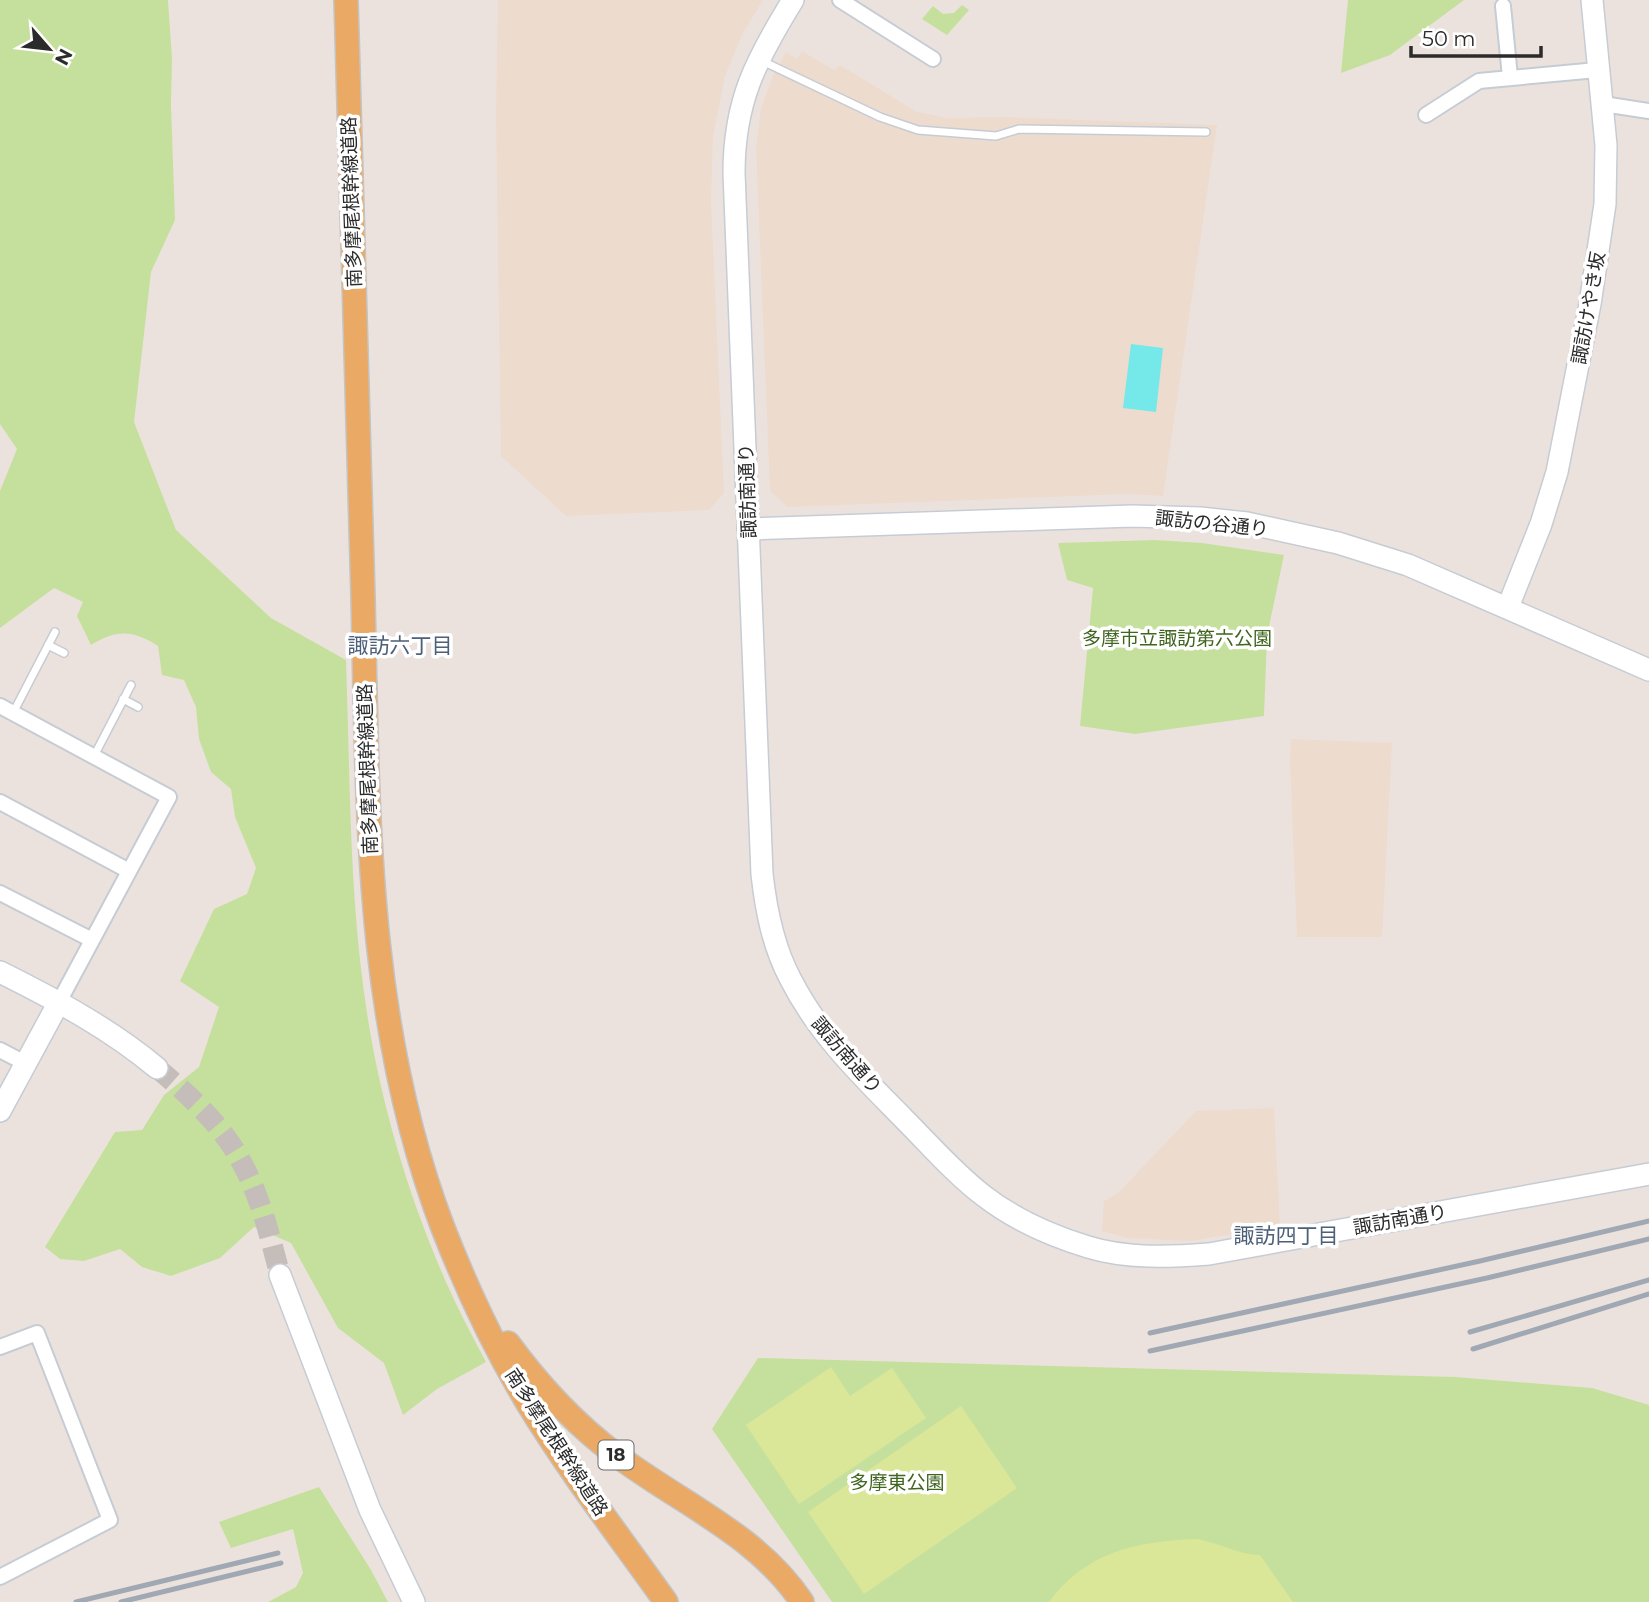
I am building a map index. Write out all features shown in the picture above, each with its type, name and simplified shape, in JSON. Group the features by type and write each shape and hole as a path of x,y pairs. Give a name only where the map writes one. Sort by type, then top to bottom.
{"main road":[{"name":"南多摩尾根幹線道路","path":"346,0 365,740 376,930 388,1028 417,1151 462,1273 526,1400 583,1486 666,1602"},
{"name":"南多摩尾根幹線道路","path":"462,1273 494,1325 518,1357 578,1423 616,1455 716,1520 758,1553 777,1570 802,1602"}],"street":[{"name":"諏訪南通り","path":"793,0 758,60 741,103 734,145 762,874 766,906 782,960 814,1019 841,1054 947,1163 984,1196 1046,1232 1090,1248 1125,1255 1176,1257 1209,1254 1649,1174"},
{"path":"840,0 933,60"},
{"name":"諏訪けやき坂","path":"1508,607 1541,524 1557,472 1590,304 1605,204 1606,145 1592,0"},
{"path":"1503,6 1510,77"},
{"path":"1426,115 1479,81 1597,70"},
{"path":"1603,104 1649,111"},
{"name":"諏訪の谷通り","path":"748,529 1132,516 1247,523 1338,543 1408,565 1649,670"},
{"path":"0,1111 169,797 7,709"},
{"path":"0,802 129,871"},
{"path":"0,892 92,940"},
{"path":"0,972 59,1002 127,1044 157,1068"},
{"path":"0,1050 25,1063"},
{"path":"280,1275 370,1510 414,1602"},
{"path":"0,1347 37,1333 110,1520 0,1577"}],"lane":[{"path":"758,60 880,117 918,130 996,136 1020,129 1206,132"},
{"path":"7,709 55,632"},
{"path":"48,645 64,653"},
{"path":"94,756 131,685"},
{"path":"123,699 138,707"}],"shaded area":[{"path":"498,0 763,0 742,35 725,76 713,136 711,201 724,493 709,510 566,516 501,456 496,113"},
{"path":"802,51 834,70 840,65 917,112 947,118 1005,117 1217,125 1163,496 1128,494 787,507 770,491 756,147 761,108 773,76 786,52 797,59"},
{"path":"1291,739 1392,743 1382,937 1297,937"},
{"path":"1274,1108 1280,1226 1191,1241 1127,1238 1102,1231 1104,1201 1118,1193 1196,1111"}],"green space":[{"path":"0,0 168,0 172,59 175,220 151,272 134,422 176,530 271,618 346,660 355,910 364,992 377,1066 395,1140 418,1212 446,1282 486,1362 437,1389 403,1415 384,1363 338,1328 291,1243 254,1227 220,1258 171,1276 142,1267 120,1249 84,1261 60,1259 45,1247 115,1132 142,1130 164,1095 199,1067 219,1007 180,981 214,909 247,894 256,868 235,817 231,789 211,772 199,739 196,707 184,680 162,675 158,646 133,634 109,636 91,645 77,616 83,602 54,588 0,628 0,491 17,449 0,424"},
{"path":"1348,0 1464,0 1390,55 1341,73"},
{"path":"962,5 969,10 947,35 922,19 933,6 943,14 954,13"},
{"name":"多摩市立諏訪第六公園","path":"1155,540 1202,543 1284,555 1267,636 1264,716 1135,734 1080,726 1093,588 1067,580 1058,543"},
{"name":"多摩東公園","path":"758,1358 1455,1377 1592,1388 1649,1405 1649,1602 832,1602 712,1429"},
{"path":"831,1367 850,1396 892,1368 926,1418 799,1504 746,1425"},
{"path":"961,1406 1017,1488 864,1594 808,1512"},
{"path":"319,1487 388,1602 268,1602 296,1587 303,1573 293,1529 231,1548 219,1522"},
{"path":"1196,1539 1243,1553 1260,1555 1293,1602 1049,1602 1079,1571 1114,1553 1153,1543"}],"water":[{"path":"1131,344 1163,348 1156,412 1123,408"}],"tunnel":[{"path":"157,1068 204,1112 234,1149 260,1204 280,1275"}],"railway":[{"path":"1150,1333 1649,1221"},
{"path":"1150,1351 1487,1278 1649,1239"},
{"path":"1470,1332 1649,1280"},
{"path":"1473,1349 1649,1294"},
{"path":"76,1602 278,1553"},
{"path":"121,1602 281,1563"}],"district":[{"name":"諏訪六丁目","path":"400,646"},
{"name":"諏訪四丁目","path":"1286,1236"}]}
